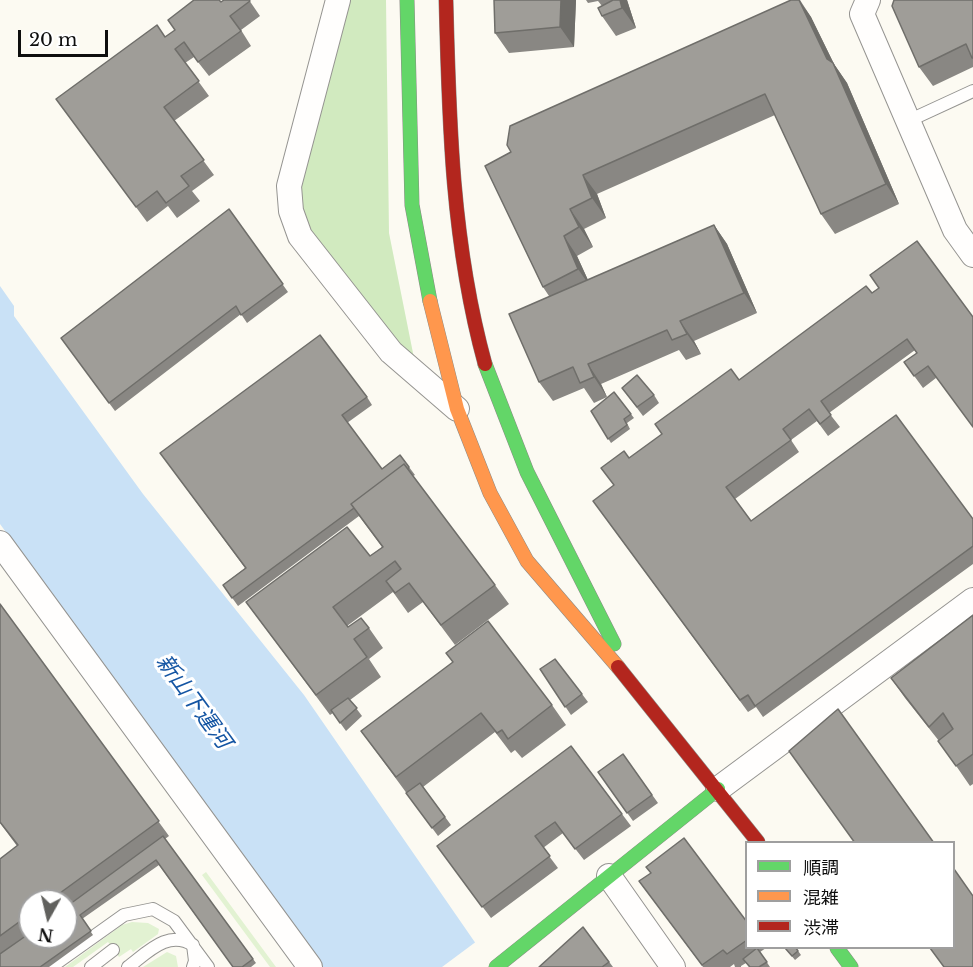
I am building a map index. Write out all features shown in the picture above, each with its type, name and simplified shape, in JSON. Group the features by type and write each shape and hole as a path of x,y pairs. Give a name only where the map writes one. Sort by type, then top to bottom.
{"main road":[{"path":"407,0 412,205 432,314 457,409 490,493 527,561 635,686 757,841"},
{"path":"446,0 450,155 463,268 485,364 523,462 635,686"},
{"path":"496,967 718,789"},
{"path":"838,949 851,967"}],"street":[{"path":"338,0 289,186 291,211 300,236 392,352 457,409"},
{"path":"868,0 862,14 955,230 973,255"},
{"path":"0,543 310,967"},
{"path":"718,789 973,600"},
{"path":"609,876 673,967"}],"lane":[{"path":"908,121 973,91"},
{"path":"51,967 124,915 138,910 153,909 164,913 174,921 208,967"},
{"path":"128,967 170,939 178,938 193,945"},
{"path":"193,945 195,961 193,967"},
{"path":"91,967 113,950"}],"green space":[{"path":"350,0 386,0 389,233 417,373 301,224 299,176"},
{"path":"206,872 276,967 270,967 202,875"},
{"path":"132,922 148,923 159,929 158,934 133,952 131,949 119,957 108,942 73,967 65,967 122,925"},
{"path":"167,952 176,956 178,967 143,967"}],"water":[{"name":"新山下運河","path":"0,286 14,306 14,316 143,494 304,695 492,967 323,967 0,524"}],"pier":[{"path":"477,941 495,967 442,967"}],"building":[{"path":"194,0 250,1 230,16 241,31 198,62 184,42 175,49 199,81 164,107 204,160 181,176 189,186 166,203 157,191 136,207 56,99 157,25 165,37 175,30 168,20"},
{"path":"494,0 561,0 560,27 495,33"},
{"path":"613,0 620,0 622,8 602,16 598,8"},
{"path":"791,0 799,0 827,59 833,63 886,184 821,214 765,94 583,175 592,198 570,209 579,227 564,236 578,269 543,287 485,166 511,152 507,145 510,126"},
{"path":"894,0 973,0 973,58 966,44 919,67 892,6"},
{"path":"229,209 283,284 241,315 236,306 109,403 61,338"},
{"path":"714,225 744,293 680,321 687,334 672,340 667,330 588,364 594,377 580,383 573,367 539,382 509,314"},
{"path":"917,241 973,317 973,427 928,366 914,376 904,362 917,353 907,339 821,401 831,415 820,424 809,409 783,429 791,440 726,487 751,521 896,415 973,519 973,546 755,706 748,695 740,700 593,501 614,485 601,468 624,451 629,458 662,434 655,424 731,369 739,380 866,286 872,293 879,288 870,275"},
{"path":"320,335 367,397 342,415 382,469 400,455 409,467 408,469 404,464 351,504 354,508 232,598 223,585 246,568 160,453"},
{"path":"637,375 654,395 637,407 622,388"},
{"path":"614,392 631,414 624,419 627,425 608,439 591,411"},
{"path":"404,464 495,585 441,625 409,583 395,593 386,581 401,569 395,561 333,607 348,627 361,618 369,628 354,639 367,657 316,695 246,602 347,527 370,556 383,547 351,504"},
{"path":"0,604 159,821 66,889 18,889 18,923 0,936 0,859 18,845 0,822"},
{"path":"973,615 973,754 956,766 938,741 953,729 943,713 929,727 891,678"},
{"path":"488,621 552,705 508,739 502,730 497,733 481,713 396,777 361,731 453,662 446,653"},
{"path":"555,659 582,694 565,707 540,669"},
{"path":"348,698 357,708 340,723 331,710"},
{"path":"838,709 933,841 854,841 789,751"},
{"path":"571,746 622,814 575,849 555,822 535,836 550,856 482,907 437,846"},
{"path":"623,754 652,795 627,813 598,772"},
{"path":"420,783 445,817 432,828 406,793"},
{"path":"163,836 253,959 242,967 233,967 156,860 80,915 91,931 78,940 78,898"},
{"path":"684,838 745,919 745,941 727,954 723,950 702,965 639,881 651,873 646,867"},
{"path":"955,870 973,896 973,967 944,967 931,949 955,949"},
{"path":"583,927 609,962 602,967 539,967"},
{"path":"18,941 18,949 66,949 40,967 0,967 0,954"},
{"path":"758,949 767,962 759,967 750,967 743,959"},
{"path":"786,949 797,949 798,951 792,956"}],"traffic: fast":[{"path":"407,0 412,205 430,301"},
{"path":"485,364 527,472 614,644"},
{"path":"496,967 718,789"},
{"path":"838,949 851,967"}],"traffic: slow":[{"path":"430,301 457,409 490,493 527,561 618,667"}],"traffic: jam":[{"path":"446,0 454,183 465,274 485,364"},
{"path":"618,667 757,841"}]}
